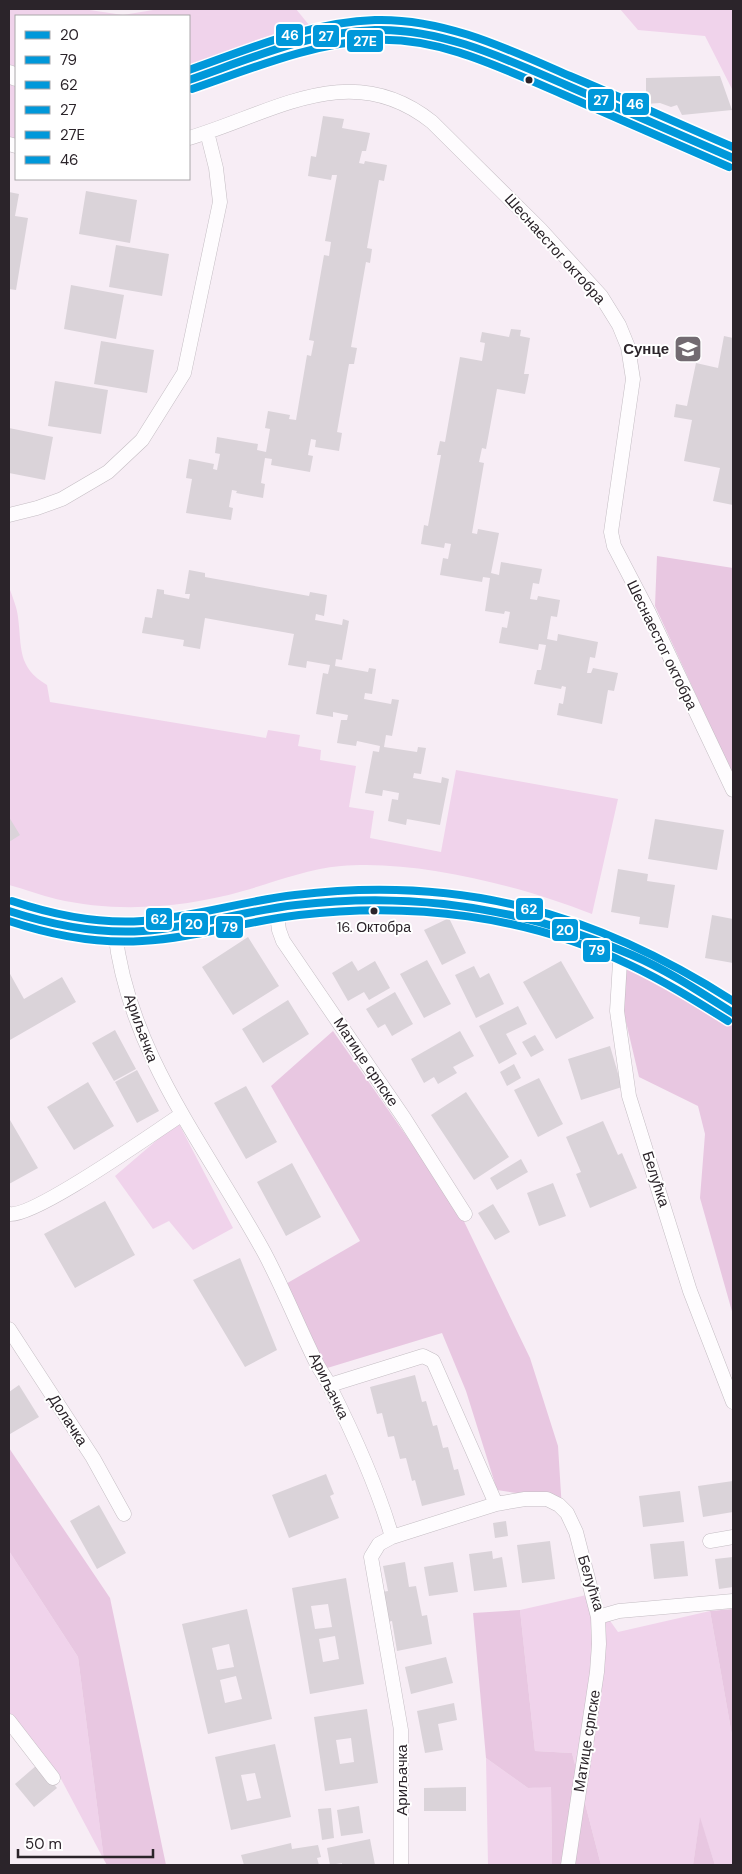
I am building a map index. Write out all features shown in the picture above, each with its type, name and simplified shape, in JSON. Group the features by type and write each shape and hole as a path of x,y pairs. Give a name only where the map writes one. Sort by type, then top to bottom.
{"main road":[{"path":"9,912 46,921 115,932 172,927 276,908 358,899 453,902 542,920 624,950 664,969 733,1013"}],"street":[{"path":"190,80 256,55 346,33 376,30 418,32 434,35 507,60 733,158"},
{"name":"Шеснаестог октобра","path":"190,138 295,101 328,92 361,90 393,99 416,110 432,122 540,229 601,296 625,339 634,379 612,532 614,546 649,614 733,790"},
{"path":"9,515 62,499 108,472 142,440 184,373 220,202 216,168 207,132"},
{"name":"Матице српске","path":"276,908 278,930 283,941 404,1118 465,1214"},
{"name":"Ариљачка","path":"115,932 117,951 135,1018 150,1057 181,1115 265,1254 318,1366 330,1385 382,1503 392,1537 379,1544 371,1557 401,1730 402,1865"},
{"name":"Белућка","path":"624,950 620,962 617,1011 629,1096 690,1291 733,1402"},
{"path":"9,1214 18,1214 60,1194 181,1115"},
{"name":"Долачка","path":"9,1329 93,1458 124,1514"},
{"path":"330,1385 423,1356 433,1361 496,1504"},
{"name":"Белућка","path":"392,1537 496,1504 525,1499 547,1499 559,1505 567,1513 576,1532 598,1617 619,1610 733,1602"},
{"path":"710,1541 733,1537"},
{"name":"Матице српске","path":"568,1865 598,1672 598,1617"},
{"path":"9,1721 53,1778"}],"shaded area":[{"path":"9,9 83,9 123,15 15,15 15,145 9,144"},
{"path":"159,9 296,9 322,41 197,81 190,90 190,15 123,15"},
{"path":"620,9 733,9 733,91 705,36 638,30"},
{"path":"657,556 733,568 733,775 655,606"},
{"path":"9,587 16,605 23,656 30,671 47,685 50,702 266,738 268,730 300,735 298,746 321,750 320,760 356,766 349,807 374,811 370,838 441,852 456,770 618,799 592,914 534,894 468,877 402,867 370,865 341,866 316,870 220,897 150,907 102,906 79,903 56,899 9,885"},
{"path":"622,956 696,997 733,1026 733,1315 700,1198 705,1134 698,1106 639,1077 622,1005"},
{"path":"333,1031 459,1211 530,1358 558,1446 562,1510 541,1497 497,1490 466,1391 442,1333 324,1369 284,1285 360,1241 271,1086"},
{"path":"178,1122 233,1228 193,1250 169,1221 153,1229 115,1176"},
{"path":"9,1448 110,1598 166,1865 107,1865 104,1860 78,1657 9,1551"},
{"path":"9,1551 78,1657 104,1860 61,1779 9,1716"},
{"path":"591,1594 618,1632 710,1611 733,1741 733,1865 715,1865 700,1819 693,1865 601,1865 572,1753 535,1751 520,1610"},
{"path":"733,1609 733,1741 710,1611"},
{"path":"520,1610 535,1751 572,1753 601,1865 552,1865 551,1787 528,1788 486,1758 473,1613"},
{"path":"486,1758 528,1788 551,1786 552,1865 488,1865"},
{"path":"700,1817 715,1865 693,1865"}],"building":[{"path":"720,76 732,110 682,115 677,105 671,107 660,103 646,104 646,78"},
{"path":"323,116 344,119 342,128 370,133 366,151 362,151 359,163 364,164 365,161 387,165 384,181 379,180 367,248 372,249 370,263 366,262 351,347 357,348 354,364 349,364 337,432 342,433 339,451 315,447 316,440 311,439 308,455 313,456 310,472 271,465 272,459 265,458 261,483 265,484 263,498 236,493 237,491 232,490 229,507 233,508 231,520 186,513 192,479 186,478 189,459 214,464 213,469 217,470 220,454 215,453 217,437 258,444 257,450 266,452 270,429 265,428 268,411 290,415 289,419 296,420 307,355 311,356 314,341 309,340 324,255 329,256 331,242 325,241 337,175 332,175 331,180 308,176 311,156 316,157"},
{"path":"86,191 137,200 130,243 79,234"},
{"path":"9,192 19,194 15,216 28,218 16,290 9,289"},
{"path":"116,245 169,254 162,296 109,287"},
{"path":"71,285 124,295 116,339 64,329"},
{"path":"511,329 521,330 520,336 530,338 524,374 529,374 525,394 497,389 486,449 482,448 479,462 484,463 472,533 477,534 478,529 499,533 491,573 499,575 501,562 542,569 539,584 533,583 530,599 537,600 538,596 560,600 557,617 551,616 547,639 557,641 558,634 598,642 595,658 590,657 587,673 591,673 593,668 618,673 614,691 608,690 602,724 557,715 559,703 563,704 566,687 562,686 561,689 534,684 537,670 541,670 546,645 539,644 538,650 499,643 502,627 507,628 510,612 505,611 504,614 485,611 490,578 483,577 482,582 440,575 443,558 448,559 451,544 445,543 444,548 421,544 424,525 428,526 441,455 437,455 440,441 445,442 460,357 482,361 485,343 480,342 482,332 509,337"},
{"path":"724,336 733,338 733,505 713,501 720,468 684,461 692,420 674,417 676,404 687,406 696,363 718,368"},
{"path":"101,341 154,350 147,393 94,384"},
{"path":"55,381 108,390 101,434 48,426"},
{"path":"9,428 53,437 45,480 9,473"},
{"path":"189,570 205,573 205,577 309,596 310,592 327,595 324,616 316,614 315,620 342,625 343,619 349,621 342,660 336,659 335,666 368,672 369,668 376,669 372,694 365,693 364,699 391,704 392,699 399,700 392,736 386,735 384,747 417,752 418,747 426,748 421,774 414,773 413,778 441,783 442,777 449,779 440,825 407,819 406,825 388,821 392,799 398,800 399,793 383,790 382,796 365,793 373,751 379,752 380,746 357,741 356,746 337,743 341,720 347,720 348,715 333,712 333,717 316,714 323,673 328,674 330,665 307,661 306,668 288,665 294,634 205,618 200,649 183,646 184,640 142,633 145,617 152,618 157,589 164,590 164,594 189,599 190,594 185,594"},
{"path":"9,817 20,835 9,842"},
{"path":"655,819 724,830 717,870 648,859"},
{"path":"618,869 648,874 647,881 675,885 668,928 639,924 640,917 611,912"},
{"path":"712,915 733,919 733,963 705,958"},
{"path":"449,918 466,953 442,965 424,930"},
{"path":"248,937 279,986 233,1015 202,967"},
{"path":"427,960 451,1004 424,1018 400,974"},
{"path":"352,961 358,971 375,961 390,988 369,1000 364,992 348,1001 332,973"},
{"path":"561,961 594,1018 556,1039 523,982"},
{"path":"474,966 480,978 489,973 504,1004 476,1018 455,975"},
{"path":"9,972 24,999 62,977 76,1002 10,1040"},
{"path":"395,992 413,1024 392,1036 385,1024 378,1028 366,1009"},
{"path":"288,1000 309,1034 263,1063 242,1029"},
{"path":"518,1006 527,1024 506,1034 517,1054 499,1064 479,1026"},
{"path":"115,1030 136,1069 114,1081 92,1043"},
{"path":"460,1031 474,1056 453,1067 457,1073 438,1084 434,1077 424,1083 411,1059"},
{"path":"535,1035 544,1050 531,1057 522,1042"},
{"path":"610,1046 622,1087 581,1100 568,1059"},
{"path":"514,1064 521,1078 507,1086 500,1072"},
{"path":"137,1070 159,1111 137,1123 115,1082"},
{"path":"539,1078 563,1124 538,1137 514,1090"},
{"path":"88,1082 114,1126 74,1150 47,1107"},
{"path":"246,1086 277,1142 246,1159 214,1103"},
{"path":"466,1092 509,1157 474,1180 431,1115"},
{"path":"9,1121 38,1168 9,1184"},
{"path":"603,1121 618,1155 622,1153 637,1188 590,1208 576,1174 581,1172 566,1137"},
{"path":"521,1159 528,1172 497,1190 490,1178"},
{"path":"292,1163 321,1217 286,1236 257,1182"},
{"path":"553,1183 566,1216 539,1226 527,1193"},
{"path":"105,1201 135,1255 75,1288 44,1234"},
{"path":"493,1204 510,1232 495,1240 478,1213"},
{"path":"240,1258 277,1350 245,1367 193,1280"},
{"path":"415,1375 422,1402 426,1401 433,1426 437,1425 443,1448 448,1447 454,1470 458,1469 465,1495 422,1506 415,1480 412,1481 406,1458 400,1459 394,1436 388,1437 382,1413 377,1414 370,1387"},
{"path":"19,1385 39,1417 10,1434 9,1392"},
{"path":"326,1474 334,1494 330,1496 339,1518 289,1538 272,1495"},
{"path":"733,1481 733,1512 703,1517 698,1486"},
{"path":"680,1491 684,1522 643,1527 639,1496"},
{"path":"99,1505 126,1553 97,1569 70,1521"},
{"path":"506,1521 508,1536 495,1538 493,1523"},
{"path":"550,1541 555,1579 522,1583 517,1545"},
{"path":"684,1541 688,1576 654,1579 650,1544"},
{"path":"492,1551 493,1559 502,1557 507,1587 474,1591 469,1554"},
{"path":"733,1557 733,1587 719,1589 715,1559"},
{"path":"405,1562 409,1587 416,1586 422,1616 427,1615 432,1644 397,1651 392,1621 388,1622 382,1592 388,1591 383,1566"},
{"path":"453,1562 458,1592 429,1596 424,1567"},
{"path":"346,1578 364,1684 310,1694 292,1588","holes":["328,1604 332,1627 315,1629 311,1606","335,1636 339,1659 323,1662 319,1639"]},
{"path":"247,1609 272,1719 208,1734 182,1624","holes":["229,1644 234,1667 217,1670 212,1648","236,1676 242,1699 225,1703 220,1680"]},
{"path":"446,1657 453,1683 411,1694 405,1667"},
{"path":"454,1703 457,1720 438,1724 443,1750 425,1753 417,1711"},
{"path":"367,1709 378,1783 325,1791 314,1717","holes":["351,1738 354,1762 340,1764 336,1740"]},
{"path":"275,1744 291,1817 231,1830 215,1757","holes":["255,1773 261,1798 247,1801 241,1775"]},
{"path":"37,1765 57,1788 34,1807 15,1784"},
{"path":"466,1787 466,1811 424,1811 424,1788"},
{"path":"359,1806 363,1833 341,1836 337,1810"},
{"path":"331,1808 334,1838 322,1840 318,1809"},
{"path":"370,1839 375,1865 342,1865 342,1863 330,1865 327,1848"},
{"path":"291,1843 292,1849 318,1845 321,1857 317,1858 319,1865 244,1865 241,1855"}],"transit line":[{"name":"46","path":"190,70 257,45 327,26 375,20 426,24 475,37 499,46 733,147"},
{"name":"27","path":"190,80 257,55 327,36 375,30 425,34 473,47 497,56 733,158"},
{"name":"27E","path":"192,89 259,65 328,46 351,42 400,40 448,49 471,56 729,167"},
{"name":"62","path":"12,901 76,917 126,922 181,916 295,895 355,890 414,891 469,896 524,907 577,923 629,944 681,970 733,1001"},
{"name":"20","path":"9,911 75,927 126,932 200,923 296,905 339,901 425,902 467,907 551,925 592,939 658,967 733,1013"},
{"name":"79","path":"9,921 74,937 125,942 162,939 279,918 341,911 383,910 468,916 551,934 591,948 655,978 728,1021"}],"place":[{"name":"Сунце","path":"688,349"},
{"name":"16. Октобра","path":"374,911"}]}
